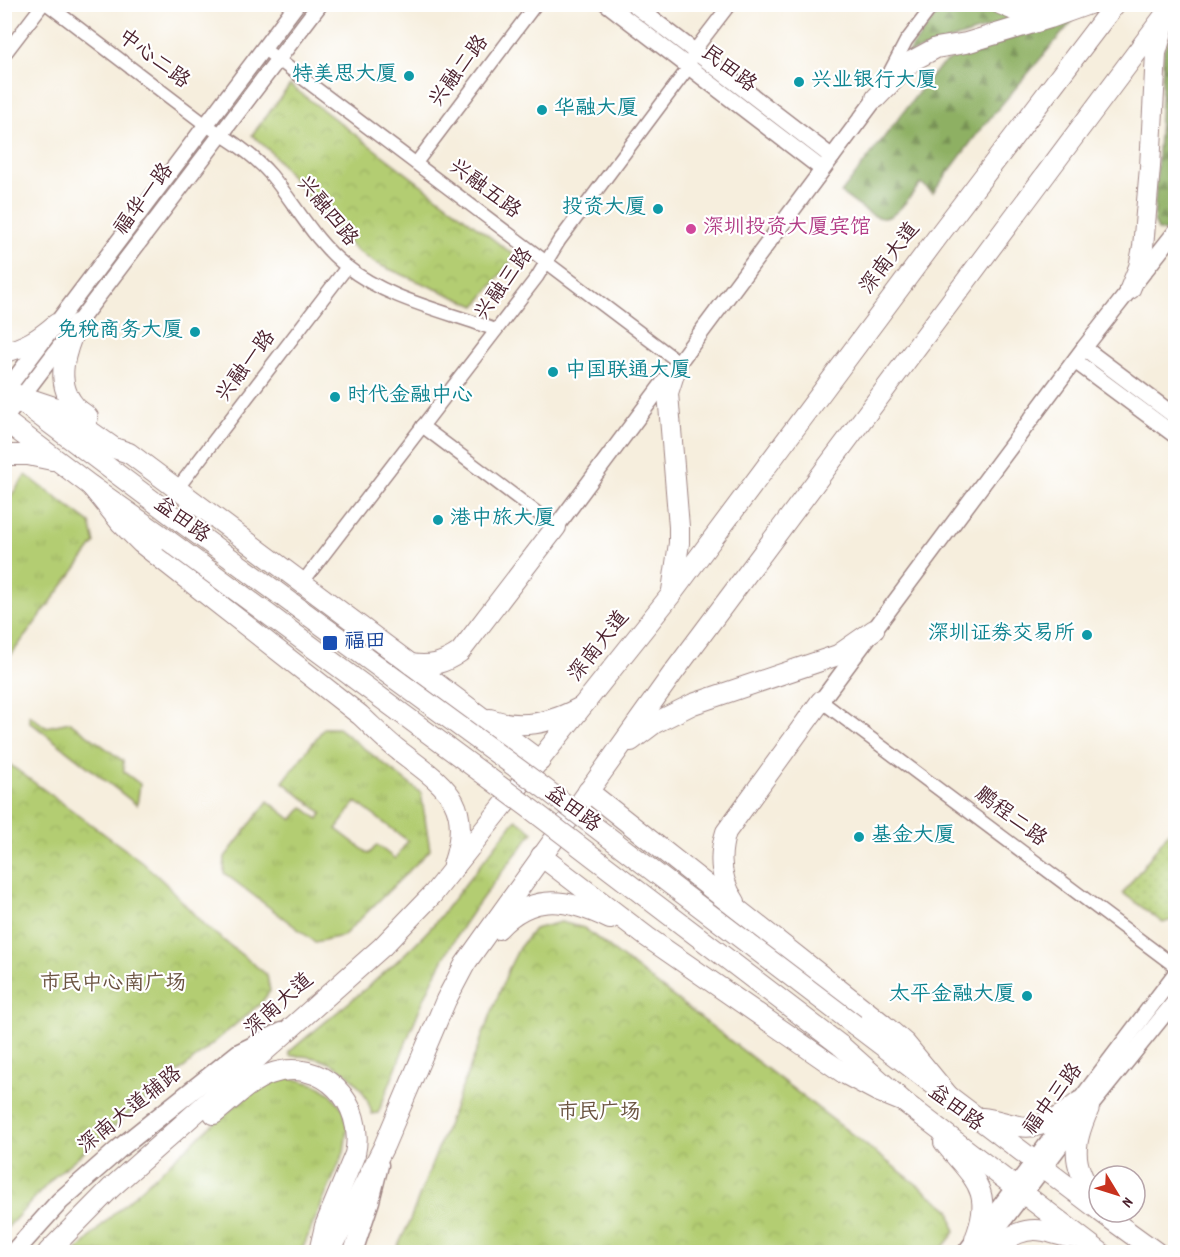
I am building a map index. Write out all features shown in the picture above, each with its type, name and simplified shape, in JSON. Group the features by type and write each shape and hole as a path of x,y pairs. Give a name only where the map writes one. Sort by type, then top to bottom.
{"main road":[{"path":"1000,4 1021,14 1050,18"},
{"path":"876,98 912,61 936,48 966,43 1089,4"},
{"name":"深南大道","path":"48,1252 88,1209 394,935 449,875 670,597 942,231 1115,4"},
{"path":"1130,289 1139,267 1143,247 1156,53 1171,8"},
{"path":"330,1252 384,1146 446,1000 465,964 673,673 1171,8"},
{"path":"4,352 18,349 39,339 56,324"},
{"path":"77,324 67,348 63,368 64,385 74,406 107,431 114,448 153,501"},
{"path":"670,597 680,527 668,400 669,385 678,367"},
{"path":"11,394 57,408 114,448 129,453 540,761"},
{"name":"益田路","path":"11,394 180,522 544,788 1087,1201"},
{"name":"益田路","path":"5,420 91,486 169,541 528,807 840,1045 904,1102 1100,1252"},
{"path":"4,455 28,455 58,461"},
{"path":"91,486 120,523 141,543 360,715 391,745 447,790 457,806 460,826 458,849 449,875"},
{"path":"410,664 437,665 448,661 460,652 556,527"},
{"path":"617,751 655,723 693,704 838,655 874,630"},
{"path":"745,914 732,898 722,874 721,858 726,832 820,701"},
{"path":"479,715 501,723 524,725 563,716 585,705"},
{"path":"588,791 905,1043 952,1100"},
{"path":"541,856 647,937 845,1074 904,1102"},
{"path":"465,964 501,926 530,907 543,903 579,904 647,937"},
{"name":"深南大道辅路","path":"14,1252 60,1202 166,1110 239,1053 294,1026"},
{"path":"167,1139 202,1124 269,1074 304,1071 330,1082 343,1095 353,1112 358,1128 358,1141 356,1154 325,1226 319,1252"},
{"path":"976,1117 993,1119 1020,1127 1032,1127 1050,1122 1084,1105"},
{"path":"1084,1105 1076,1154 1087,1186"},
{"path":"929,1120 977,1181 981,1194 982,1211 977,1249"},
{"path":"353,1252 370,1201 384,1146"},
{"name":"益田路","path":"1118,1224 1156,1252"},
{"path":"977,1249 1011,1235 1029,1231 1040,1230 1067,1238 1080,1238"}],"street":[{"path":"4,55 45,4"},
{"name":"中心二路","path":"45,4 206,125"},
{"name":"福华一路","path":"5,420 11,394 56,324 297,4"},
{"name":"福华一路","path":"11,394 77,324 320,4"},
{"name":"兴融二路","path":"416,164 536,4"},
{"name":"民田路","path":"607,4 689,67 827,163"},
{"name":"民田路","path":"633,4 694,51 827,163"},
{"name":"兴融三路","path":"302,583 496,330 559,241 689,67 694,51 730,4"},
{"path":"422,426 556,527 678,367 876,98 906,41 934,4"},
{"name":"兴融五路","path":"264,49 547,261 678,367"},
{"name":"兴融四路","path":"206,125 266,169 322,244 347,267 377,286 403,298 496,330"},
{"path":"820,701 1080,354 1176,231"},
{"name":"兴融一路","path":"177,489 347,267"},
{"path":"1080,354 1176,417"},
{"path":"1080,354 1176,436"},
{"name":"鹏程二路","path":"820,701 1176,966"},
{"name":"福中三路","path":"977,1249 1084,1105 1176,973"},
{"name":"福中三路","path":"1084,1105 1176,1000"}],"green space":[{"path":"943,5 989,5 1021,17 907,54"},
{"path":"1075,18 980,130 933,193 921,183 900,209 885,218 868,212 841,193 932,75 943,64 963,53"},
{"path":"1175,28 1175,222 1165,232 1158,230 1154,221 1164,49"},
{"path":"290,85 515,256 476,306 375,263 355,249 337,232 271,152 252,135"},
{"path":"26,475 90,523 95,543 5,663 5,504"},
{"path":"29,715 46,727 70,722 123,761 124,772 140,784 137,805 30,722"},
{"path":"324,728 338,728 421,793 430,850 343,936 315,942 224,873 225,857 268,801 292,820 303,807 318,819 322,813 283,782","holes":["356,802 408,841 395,859 377,845 369,854 336,829"]},
{"name":"市民中心南广场","path":"5,761 141,861 203,924 267,975 270,991 261,1003 55,1176 5,1230"},
{"path":"516,819 533,832 480,901 452,944 421,1006 378,1113 372,1114 360,1089 342,1070 318,1059 290,1056 289,1052 383,974 418,941 435,923"},
{"path":"1175,824 1175,888 1170,896 1175,900 1175,919 1163,923 1123,893"},
{"name":"市民广场","path":"561,922 584,928 950,1210 955,1232 939,1252 395,1252 408,1225 509,968 519,948 534,929"},
{"path":"287,1077 317,1085 331,1094 344,1110 347,1130 344,1152 301,1252 76,1252 106,1221 206,1130 260,1086"}],"place":[{"name":"特美思大厦","path":"409,76"},
{"name":"兴业银行大厦","path":"799,82"},
{"name":"华融大厦","path":"542,110"},
{"name":"投资大厦","path":"658,209"},
{"name":"深圳投资大厦宾馆","path":"691,229"},
{"name":"免税商务大厦","path":"195,332"},
{"name":"中国联通大厦","path":"553,372"},
{"name":"时代金融中心","path":"335,397"},
{"name":"港中旅大厦","path":"438,520"},
{"name":"深圳证券交易所","path":"1087,635"},
{"name":"福田","path":"330,643"},
{"name":"基金大厦","path":"859,837"},
{"name":"太平金融大厦","path":"1027,996"}]}
